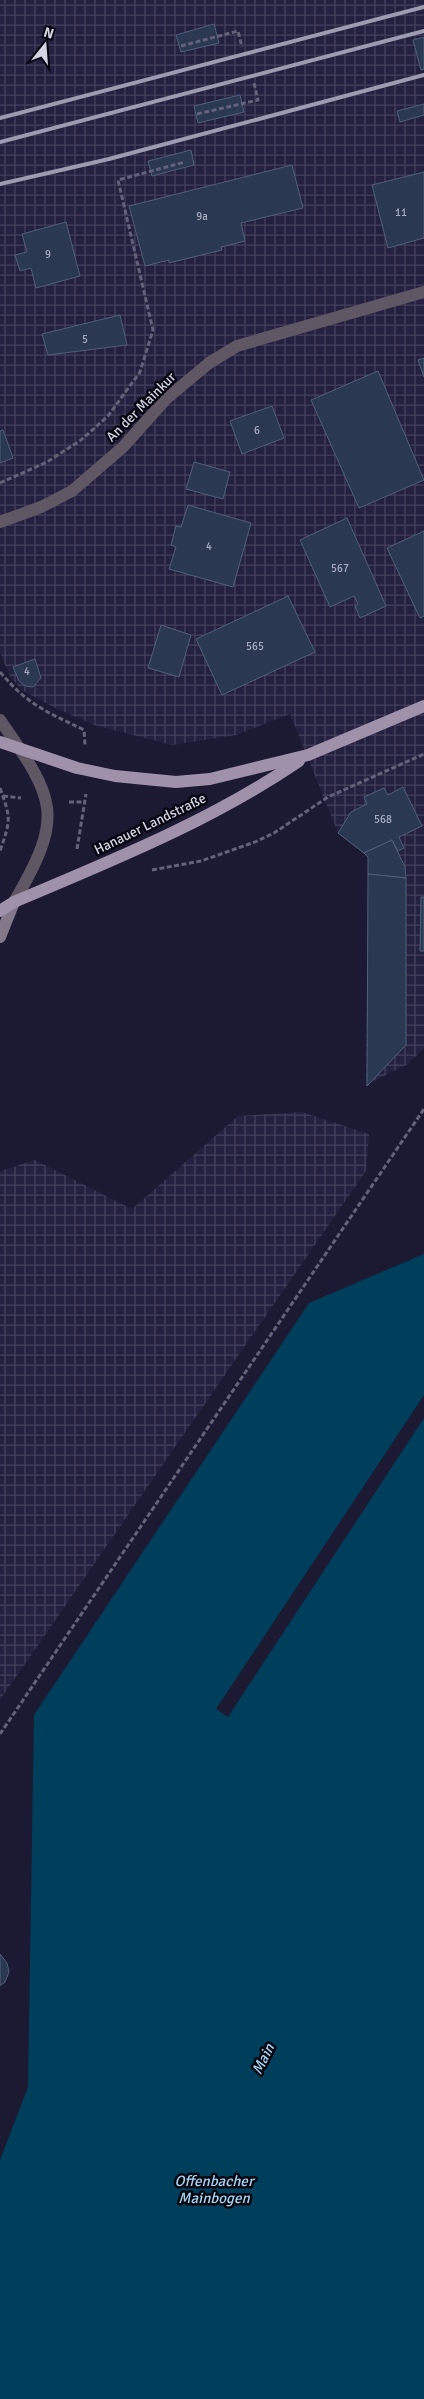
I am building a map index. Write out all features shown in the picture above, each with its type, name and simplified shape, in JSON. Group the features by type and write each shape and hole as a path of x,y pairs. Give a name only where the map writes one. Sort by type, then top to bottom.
{"main road":[{"name":"Hanauer Landstraße","path":"0,742 77,768 114,776 176,782 210,779 308,755 424,706"},
{"name":"Hanauer Landstraße","path":"0,910 14,902 143,848 256,789 308,755"}],"street":[{"name":"An der Mainkur","path":"0,522 41,507 72,491 123,446 166,399 209,363 236,346 424,292"},
{"path":"0,720 22,750 44,792 48,800 49,818 42,849 14,902 0,937"}],"path":[{"path":"181,46 238,31 242,47"},
{"path":"197,114 258,100 254,83"},
{"path":"0,483 47,462 81,440 108,416 140,372 153,330 118,180 185,162"},
{"path":"145,871 201,861 255,842 350,786 424,754"},
{"path":"0,788 8,805 9,819 0,850"},
{"path":"0,1734 424,1109"}],"shaded area":[{"path":"0,0 424,0 424,1048 408,1064 366,1085 368,857 338,833 290,714 236,735 172,745 94,725 51,706 22,690 10,677 0,652"},
{"path":"302,1112 369,1134 366,1171 0,1700 0,1171 35,1160 132,1209 238,1116"}],"water":[{"name":"Offenbacher Mainbogen","path":"424,1254 424,1395 216,1709 228,1717 424,1418 424,2399 0,2399 0,2160 28,2087 34,1715 309,1303"}],"building":[{"path":"214,24 219,43 181,52 176,35"},
{"path":"424,37 424,69 421,70 413,40"},
{"path":"240,95 244,112 198,123 194,106"},
{"path":"424,104 424,115 400,122 397,111"},
{"path":"191,150 194,165 152,176 148,161"},
{"path":"292,165 303,208 241,223 245,241 221,247 222,250 169,263 169,260 145,266 129,206"},
{"path":"424,172 424,238 388,248 372,185"},
{"path":"66,222 80,276 36,288 31,268 20,271 15,255 27,252 22,234"},
{"path":"120,315 127,345 48,355 42,334"},
{"path":"424,358 424,377 418,360"},
{"path":"378,371 424,480 359,508 311,400"},
{"path":"272,406 284,438 242,454 230,421"},
{"path":"3,430 13,458 0,463 0,431"},
{"path":"194,462 230,472 223,499 186,489"},
{"path":"188,505 251,523 233,587 169,569 176,547 171,545 176,526 181,527"},
{"path":"347,518 386,606 360,618 355,606 358,604 354,596 330,607 300,540"},
{"path":"424,531 424,616 420,618 387,548"},
{"path":"288,596 315,652 222,695 196,639"},
{"path":"161,625 191,635 179,677 148,668"},
{"path":"35,659 41,678 33,687 25,686 19,681 13,667"},
{"path":"403,787 422,826 399,837 404,848 398,851 392,840 364,853 338,833 351,812 367,804 364,797 384,788 388,795"},
{"path":"392,840 405,867 406,878 368,874 368,857 364,853"},
{"path":"368,874 406,878 406,1045 367,1086"},
{"path":"421,897 424,897 424,951 420,951"},
{"path":"0,1954 7,1963 9,1972 5,1982 0,1986"}],"railway":[{"path":"0,118 424,7"},
{"path":"0,142 424,31"},
{"path":"0,184 109,159 424,75"}],"water label":[{"name":"Main","path":"263,2059"}]}
